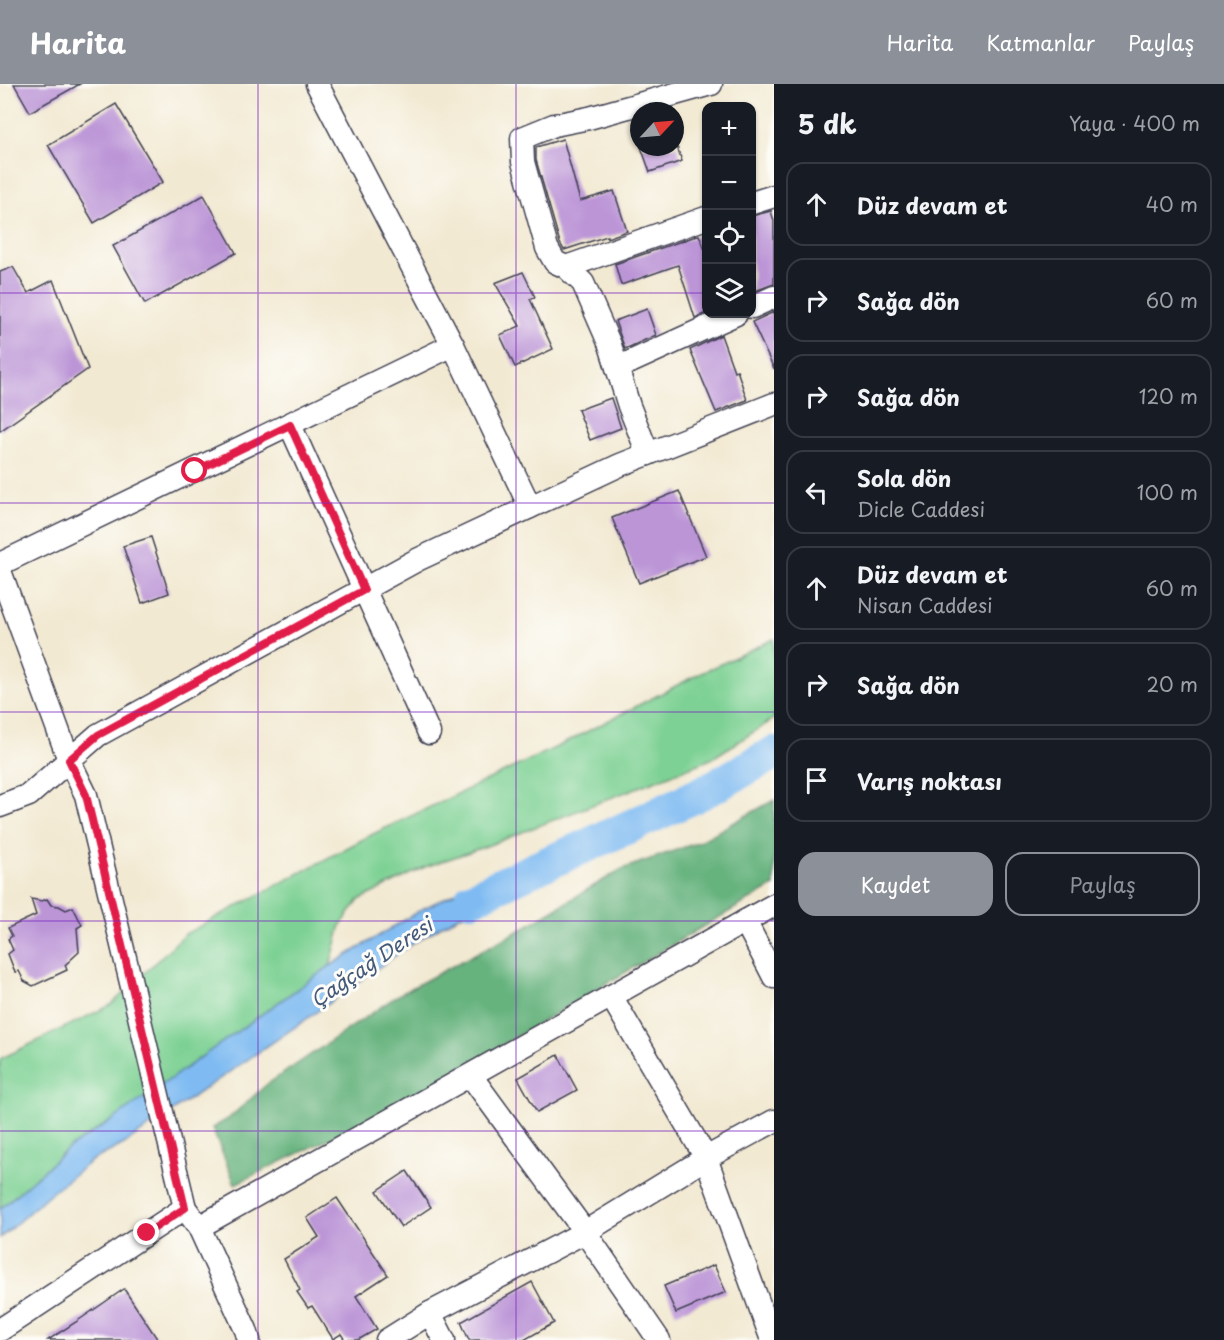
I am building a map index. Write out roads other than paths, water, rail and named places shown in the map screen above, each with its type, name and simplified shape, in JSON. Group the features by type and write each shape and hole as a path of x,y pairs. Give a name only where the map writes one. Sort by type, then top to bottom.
{"street":[{"path":"317,84 453,345 530,507"},
{"path":"648,454 610,345 583,283 566,267 555,262 547,248 523,162 522,138 554,125 711,84"},
{"path":"756,202 774,195"},
{"path":"566,267 702,219"},
{"path":"756,305 774,297"},
{"path":"617,368 727,318"},
{"path":"0,564 453,345"},
{"path":"0,806 28,795 98,735 417,560 648,454 774,404"},
{"path":"290,425 429,733"},
{"path":"0,571 69,760 86,795 185,1208 199,1227 249,1340"},
{"path":"199,1227 774,905"},
{"path":"746,921 774,977"},
{"path":"611,996 706,1158 772,1340"},
{"path":"471,1076 585,1232 659,1340"},
{"path":"387,1340 429,1313 585,1232 706,1158 774,1121"},
{"path":"0,1330 185,1208"},
{"path":"429,1313 444,1340"}],"water":[{"path":"501,871 514,878 511,889 450,921 409,946 124,1144 91,1161 0,1238 0,1209 69,1148 111,1121 330,966 422,909"}],"waterway":[{"name":"Çağçağ Deresi","path":"471,899 697,796 774,753"}]}
